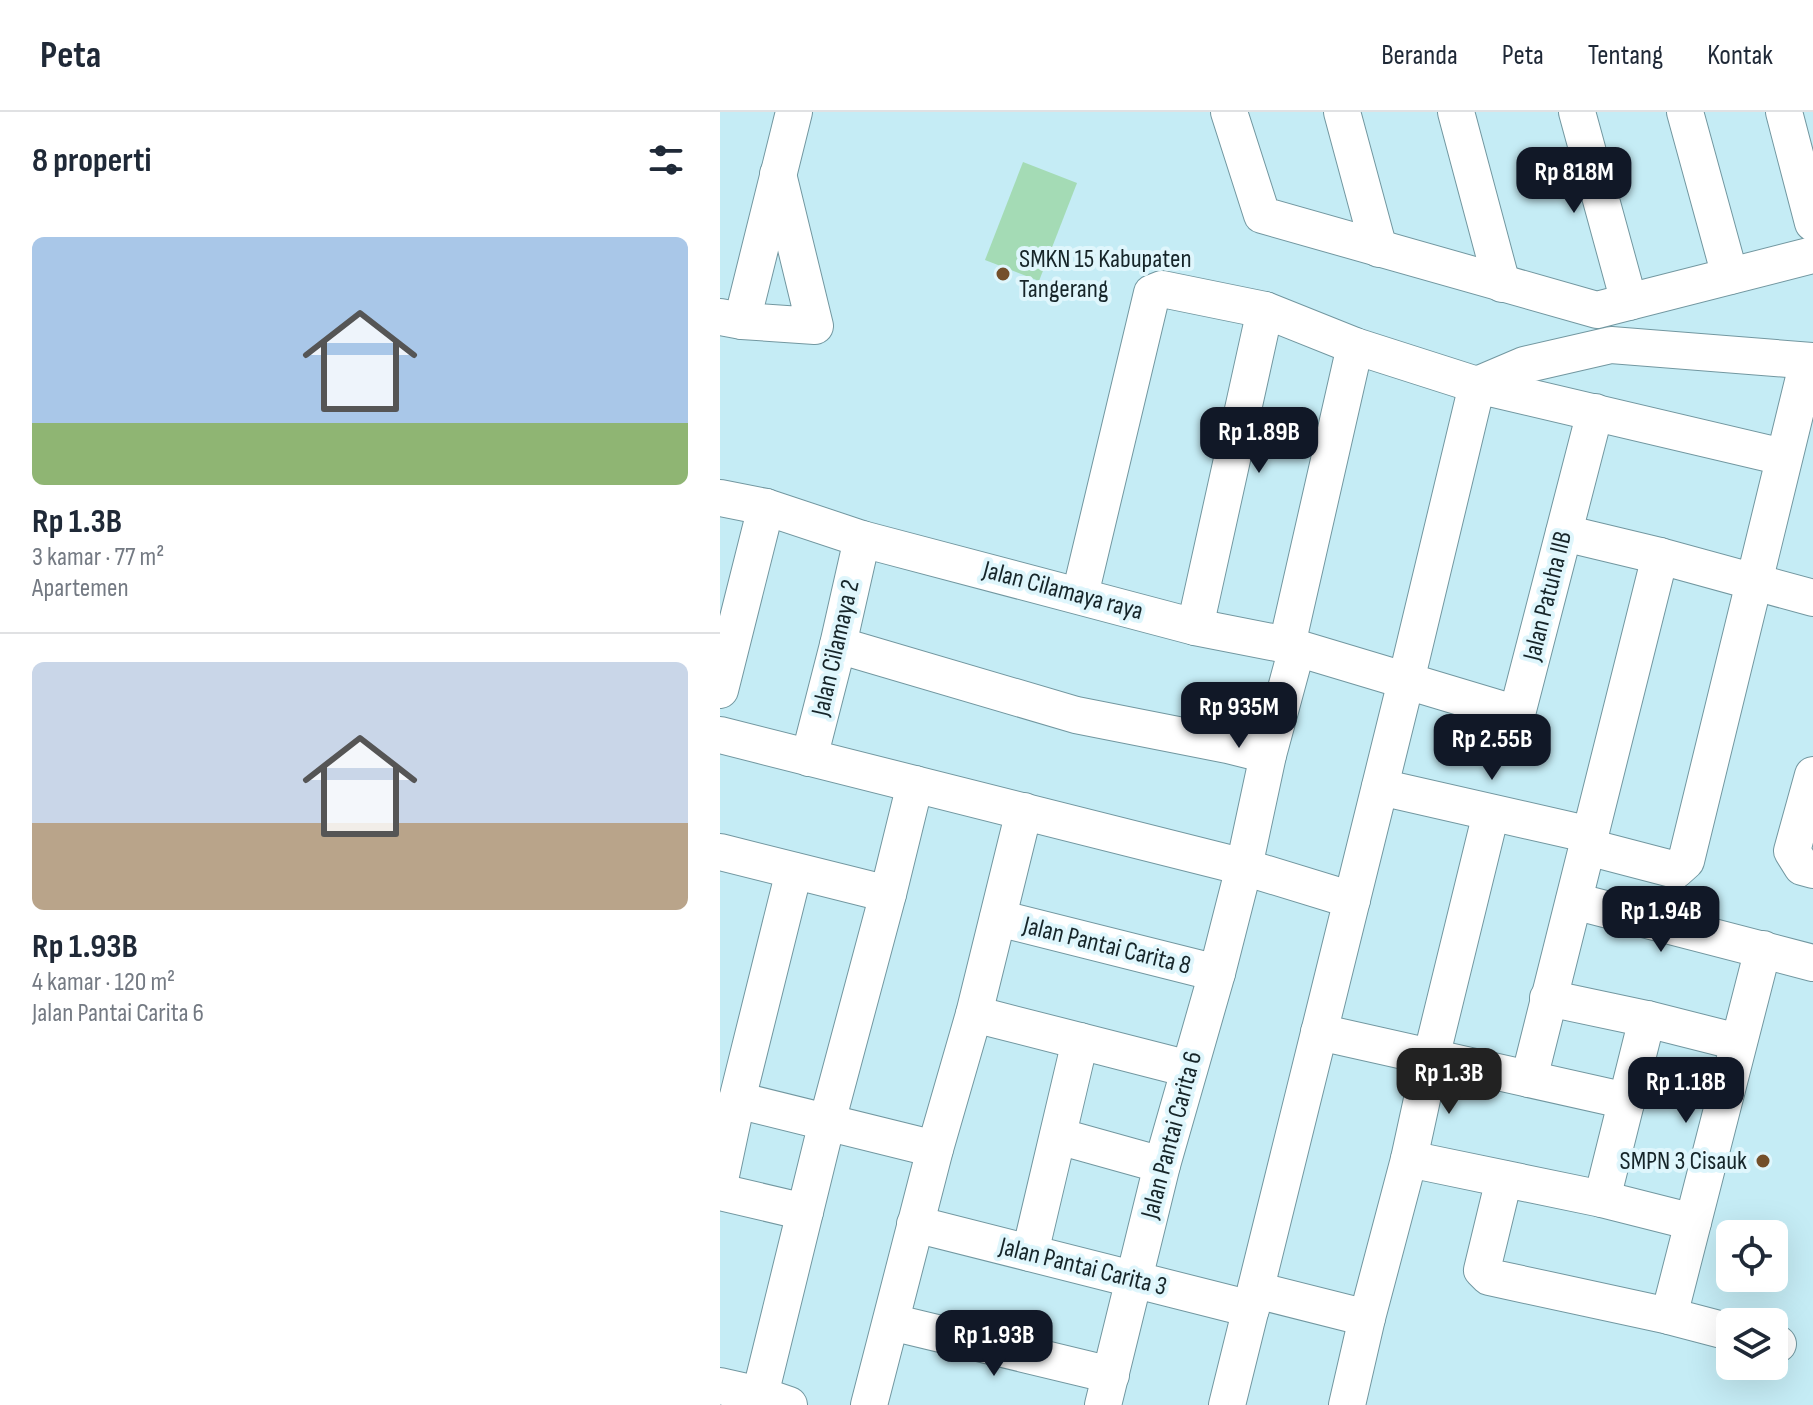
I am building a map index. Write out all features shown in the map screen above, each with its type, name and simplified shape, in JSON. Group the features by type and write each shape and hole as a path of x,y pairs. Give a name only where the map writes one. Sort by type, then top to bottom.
{"street":[{"path":"778,174 815,326 731,319 778,174 794,112"},
{"path":"1229,112 1262,215 1597,310 1813,255"},
{"path":"1342,112 1379,249"},
{"path":"1456,112 1502,284"},
{"path":"1577,112 1629,302"},
{"path":"1685,112 1730,276"},
{"path":"1784,112 1813,223"},
{"path":"1080,595 1152,293 1162,289 1265,310 1355,346 1477,385 1783,457"},
{"path":"1195,627 1265,310"},
{"path":"1380,787 1491,813 1676,870 1686,861 1783,457 1810,361 1611,345 1524,365 1477,385"},
{"path":"1244,867 1355,346"},
{"path":"1227,1405 1477,385"},
{"name":"Jalan Patuha IIB","path":"1406,681 1517,714 1595,412"},
{"name":"Jalan Cilamaya raya","path":"720,498 766,507 862,539 1195,627 1292,647 1406,681"},
{"path":"720,690 766,507"},
{"path":"1564,533 1813,598"},
{"name":"Jalan Cilamaya 2","path":"809,758 862,539"},
{"path":"1529,1079 1660,556"},
{"path":"838,645 1076,715 1268,755"},
{"path":"720,735 1244,867 1352,900"},
{"path":"1813,775 1792,851 1802,867 1813,870"},
{"path":"720,1386 775,1400 805,1212 915,784"},
{"path":"869,1405 935,1149 974,1014 1024,811"},
{"path":"1347,1405 1491,813"},
{"path":"720,852 888,894"},
{"name":"Jalan Pantai Carita 6","path":"1107,1390 1162,1165 1244,867"},
{"path":"720,1180 794,871"},
{"path":"1574,901 1813,963"},
{"name":"Jalan Pantai Carita 8","path":"998,918 1217,973"},
{"path":"1669,1316 1763,949"},
{"path":"1548,998 1738,1042"},
{"path":"974,1014 1189,1069"},
{"path":"1602,1199 1647,1019"},
{"path":"1319,1032 1627,1101"},
{"path":"1030,1253 1080,1041"},
{"path":"737,1100 935,1149"},
{"path":"1058,1136 1162,1165"},
{"path":"1409,1159 1602,1199 1693,1222"},
{"path":"1504,1179 1482,1270 1489,1277 1716,1328"},
{"path":"720,1192 805,1212"},
{"name":"Jalan Pantai Carita 3","path":"915,1224 1135,1280 1367,1318"},
{"path":"891,1322 1107,1390"}],"green space":[{"path":"1023,162 1077,183 1039,281 985,260"}],"place":[{"name":"SMKN 15 Kabupaten Tangerang","path":"1003,274"},
{"name":"SMPN 3 Cisauk","path":"1763,1161"}]}
